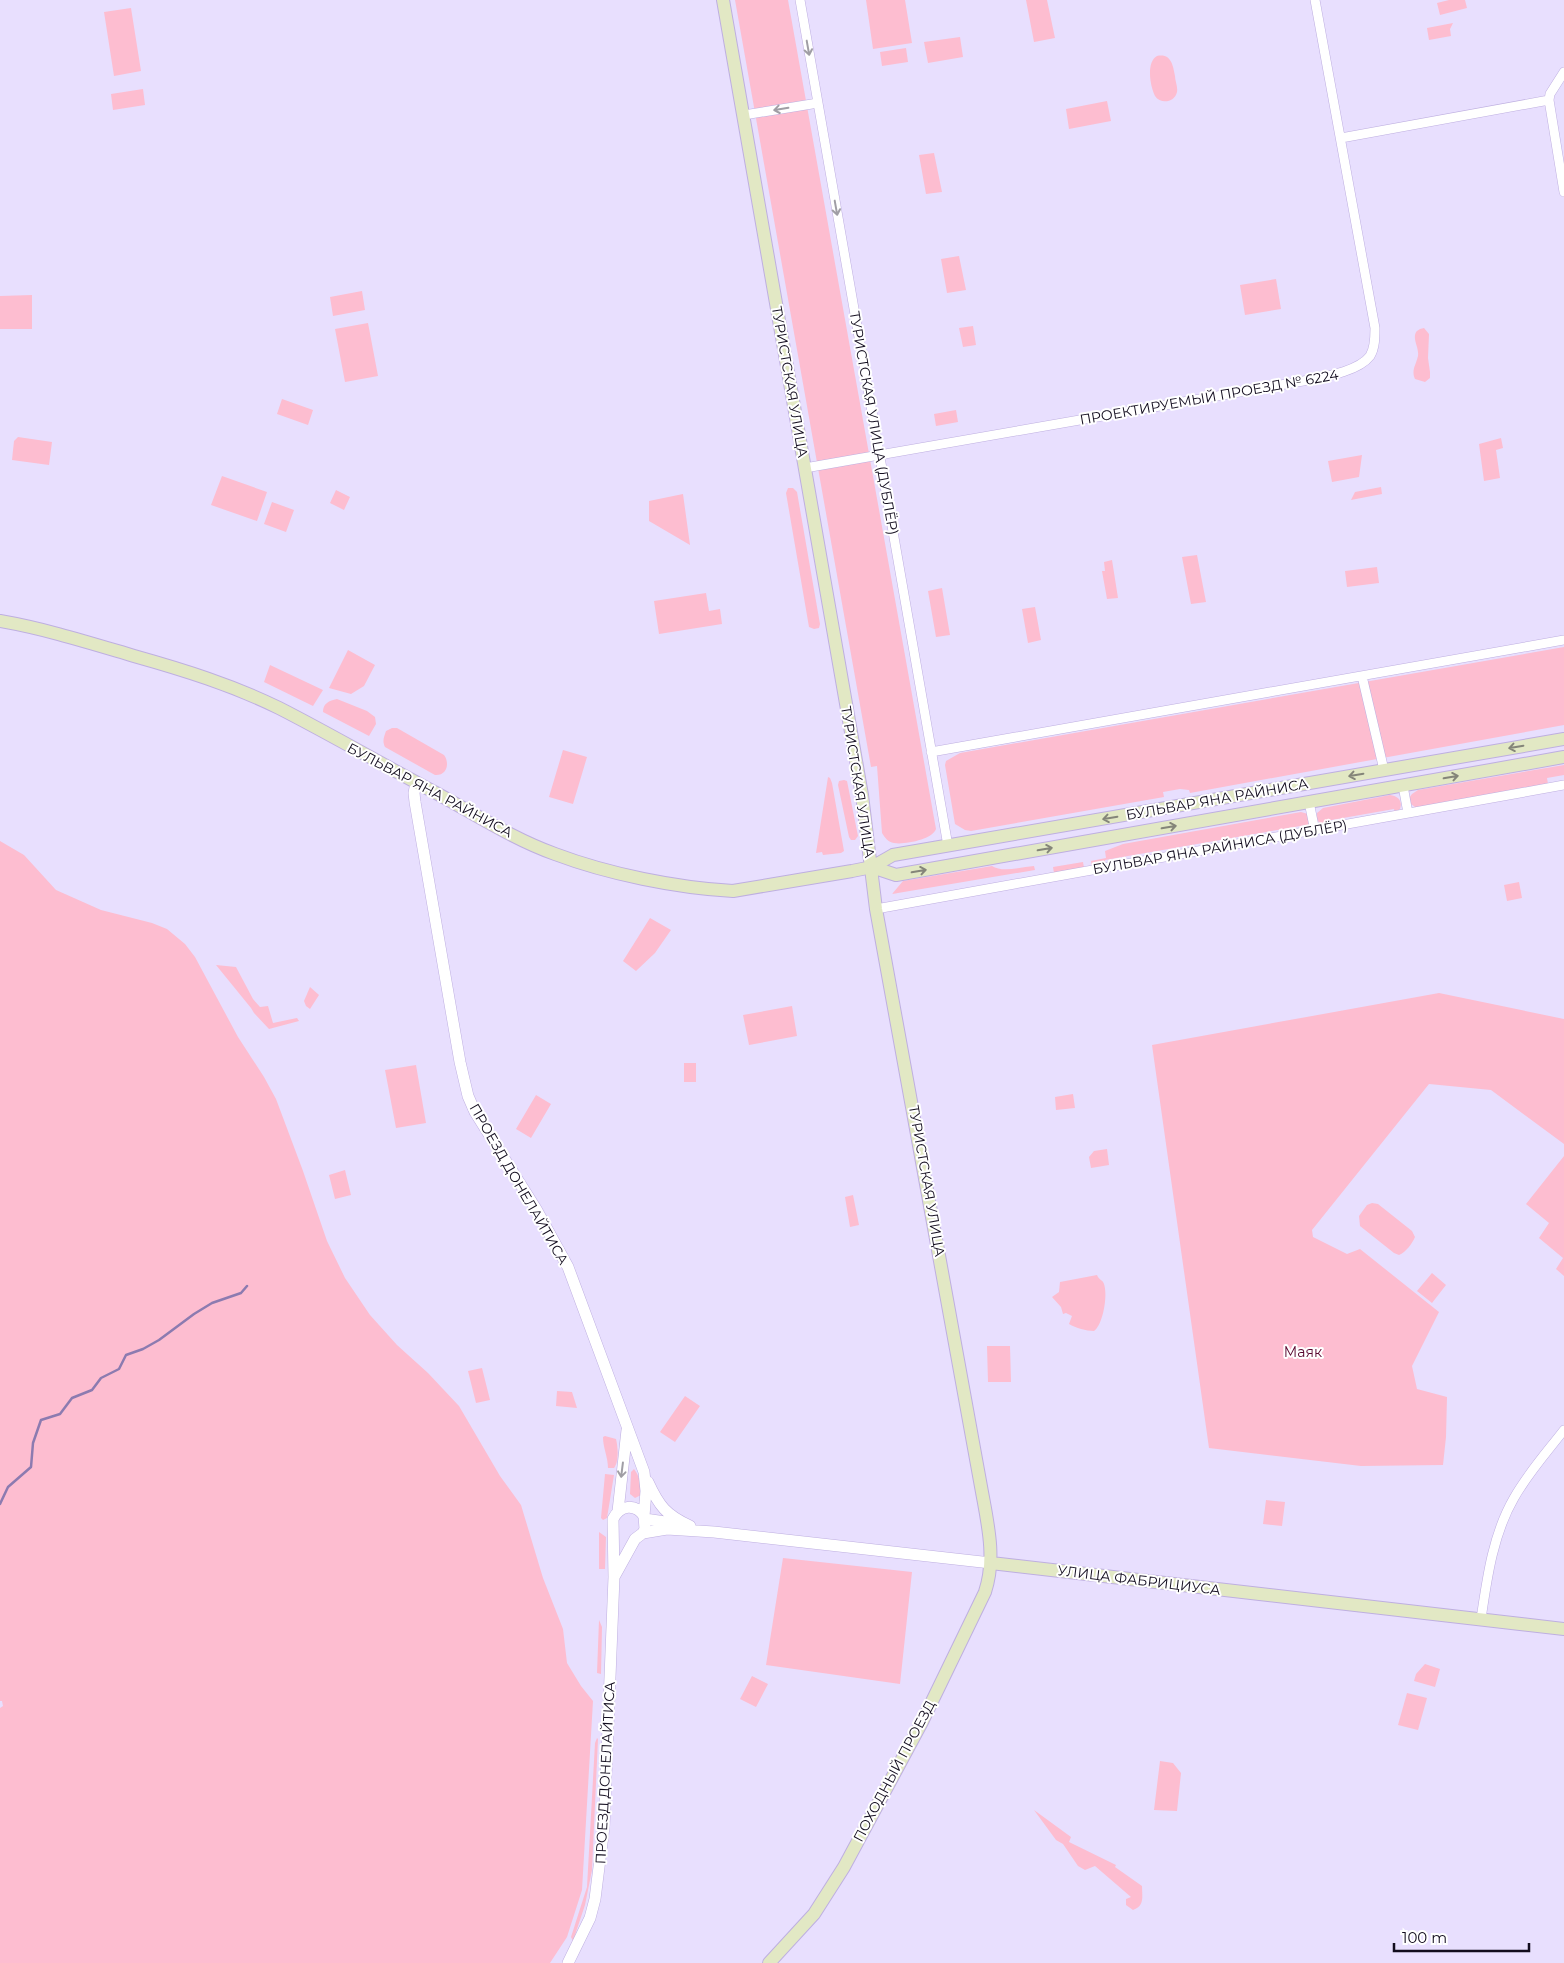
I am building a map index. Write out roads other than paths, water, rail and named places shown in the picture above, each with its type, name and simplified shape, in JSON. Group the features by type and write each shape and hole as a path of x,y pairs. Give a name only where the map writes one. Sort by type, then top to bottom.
{"main road":[{"name":"ТУРИСТСКАЯ УЛИЦА","path":"723,0 862,795 876,909 990,1536 991,1563"},
{"name":"БУЛЬВАР ЯНА РАЙНИСА","path":"0,621 86,641 224,684 308,723 488,822 555,854 674,885 733,891 872,867 893,855 1564,739"},
{"name":"БУЛЬВАР ЯНА РАЙНИСА","path":"872,867 896,875 1564,757"},
{"name":"УЛИЦА ФАБРИЦИУСА","path":"991,1563 1564,1629"},
{"name":"ПОХОДНЫЙ ПРОЕЗД","path":"769,1963 814,1914 844,1867 922,1722 986,1592 991,1563"}],"street":[{"name":"ТУРИСТСКАЯ УЛИЦА (ДУБЛЁР)","path":"800,0 948,846"},
{"name":"ПРОЕКТИРУЕМЫЙ ПРОЕЗД № 6224","path":"804,468 1303,381 1345,372 1370,356 1375,342 1375,328 1315,0"},
{"path":"1564,72 1550,94 1549,100 1564,192"},
{"path":"1341,138 1549,100"},
{"path":"744,115 818,103"},
{"path":"931,752 1564,640"},
{"path":"1362,676 1384,770"},
{"name":"ПРОЕЗД ДОНЕЛАЙТИСА","path":"416,783 414,792 415,802 460,1062 468,1096 483,1127 527,1194 568,1267 644,1472 646,1524 614,1577"},
{"name":"БУЛЬВАР ЯНА РАЙНИСА (ДУБЛЁР)","path":"876,909 1564,785"},
{"path":"1403,786 1408,813"},
{"path":"1310,802 1315,830"},
{"name":"ПРОЕЗД ДОНЕЛАЙТИСА","path":"568,1963 590,1918 599,1880 604,1826 614,1577 613,1519 618,1510 627,1430"},
{"path":"1481,1619 1490,1565 1508,1510 1523,1484 1564,1430"},
{"path":"644,1472 653,1494 662,1509 690,1526"},
{"path":"618,1510 626,1507 634,1508 645,1518"},
{"name":"УЛИЦА ФАБРИЦИУСА","path":"645,1518 714,1532"},
{"name":"УЛИЦА ФАБРИЦИУСА","path":"639,1536 667,1529 714,1532 991,1563"},
{"path":"614,1532 622,1539 631,1540 639,1536"}],"waterway":[{"path":"0,1504 8,1487 31,1467 33,1443 41,1420 60,1414 72,1398 92,1390 101,1378 119,1369 126,1355 143,1349 159,1340 194,1314 212,1303 241,1293 247,1286"}],"park label":[{"name":"Маяк","path":"1303,1352"}]}
